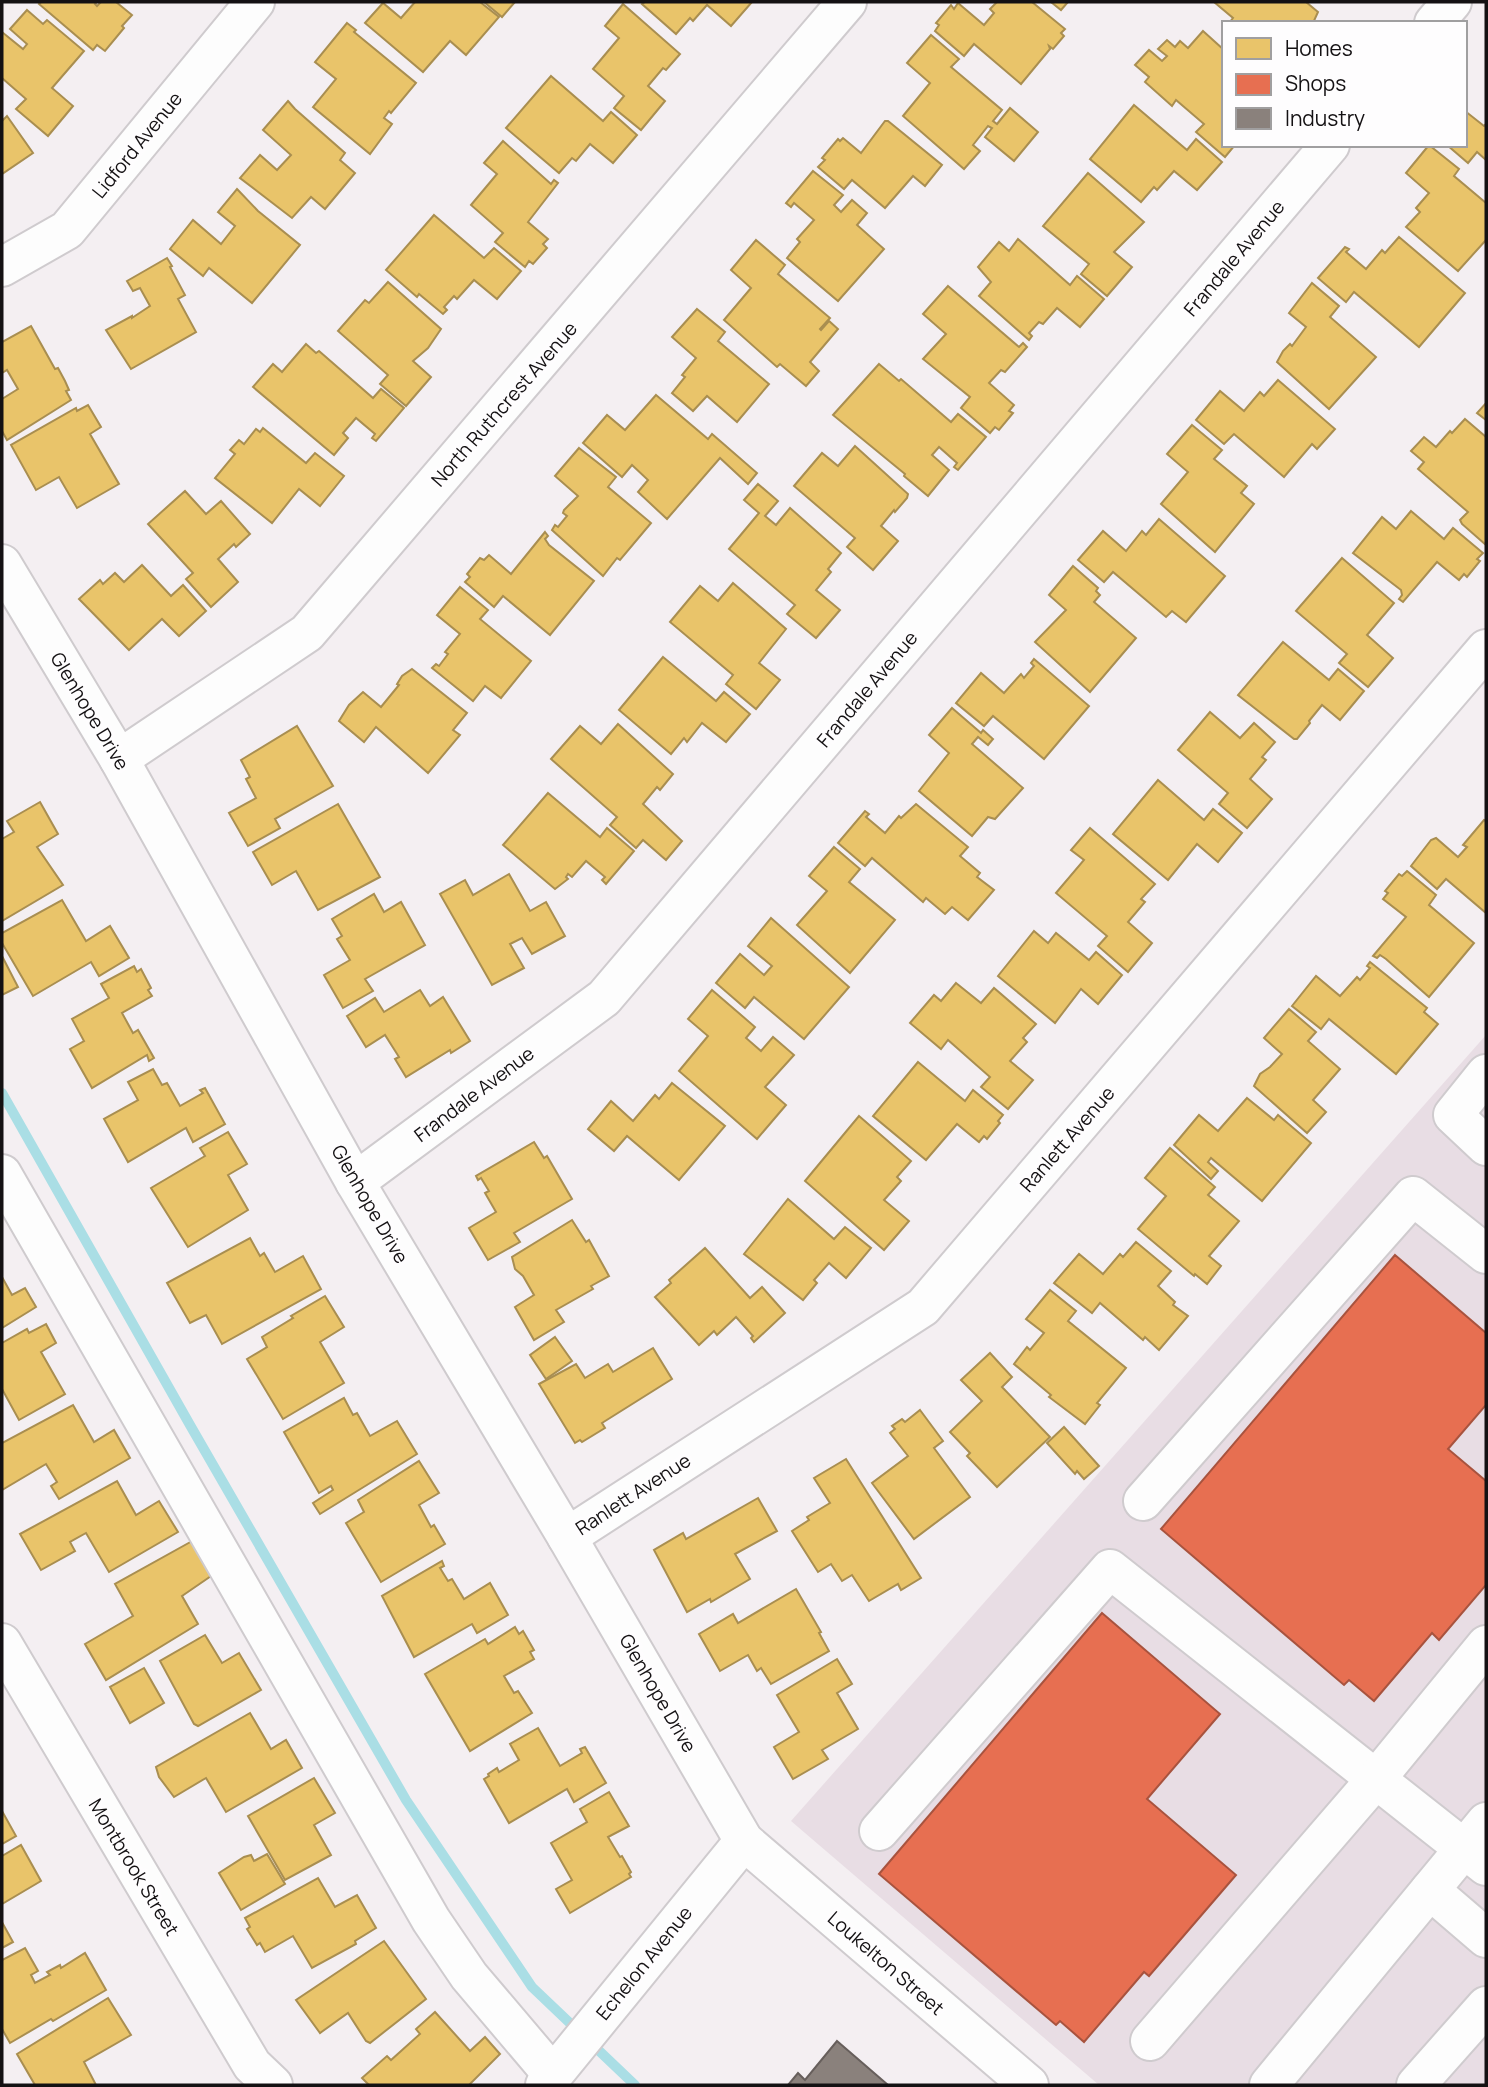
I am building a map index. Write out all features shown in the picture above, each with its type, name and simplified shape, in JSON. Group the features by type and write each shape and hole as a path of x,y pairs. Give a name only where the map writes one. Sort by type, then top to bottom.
{"street":[{"name":"Lidford Avenue","path":"2,267 67,230 255,2"},
{"name":"North Ruthcrest Avenue","path":"119,759 307,633 847,2"},
{"path":"1436,21 1452,2"},
{"name":"Frandale Avenue","path":"355,1182 604,998 1328,147"},
{"name":"Glenhope Drive","path":"2,564 119,759 355,1182 567,1536 744,1841"},
{"name":"Ranlett Avenue","path":"567,1536 923,1307 1486,649"},
{"path":"1486,1074 1453,1115 1486,1146"},
{"path":"2,1174 431,1920 469,1976 556,2071"},
{"path":"1143,1501 1413,1196 1486,1254"},
{"path":"878,1831 1110,1569 1376,1779 1479,1846 1430,1891 1269,2085"},
{"name":"Montbrook Street","path":"2,1643 252,2066 273,2085"},
{"path":"1150,2041 1376,1779 1486,1645"},
{"name":"Echelon Avenue","path":"556,2071 744,1841"},
{"name":"Loukelton Street","path":"744,1841 1029,2085"},
{"path":"1430,1891 1486,1938"},
{"path":"1416,2085 1486,2006"}],"shaded area":[{"path":"1486,1035 1486,2085 1099,2085 791,1821"}],"building: Homes":[{"path":"97,2 97,6 101,2 116,2 132,15 105,51 97,45 93,50 39,4"},
{"path":"415,2 480,2 499,17 466,55 450,41 423,72 365,23 383,3 401,18"},
{"path":"484,2 515,2 502,17"},
{"path":"752,2 731,26 707,5 693,21 690,18 676,34 642,4"},
{"path":"997,2 1032,2 1065,29 1061,33 1064,36 1053,49 1049,46 1050,49 1021,84 974,44 964,56 935,31 939,25 936,23 951,5 954,9 958,3 984,25 994,13 990,9"},
{"path":"1051,2 1068,2 1061,10"},
{"path":"1214,2 1306,2 1318,12 1314,21 1231,21 1233,18"},
{"path":"623,4 680,54 666,70 663,68 648,86 665,101 641,130 614,108 624,96 593,69 619,38 605,26"},
{"path":"27,10 43,24 47,20 84,51 52,88 73,106 48,136 16,109 26,99 2,78 2,32 23,49 27,44 10,29"},
{"path":"347,23 356,30 354,32 416,83 384,118 392,124 370,154 313,107 336,79 315,62"},
{"path":"1203,31 1222,48 1222,147 1233,147 1225,157 1196,132 1204,124 1176,100 1172,106 1145,82 1149,77 1135,65 1149,50 1162,61 1167,56 1158,49 1167,40 1175,47 1180,41 1188,48"},
{"path":"931,35 959,59 951,67 1002,110 993,121 997,124 1010,108 1038,132 1014,161 985,137 992,128 988,126 973,145 980,151 964,169 903,116 930,83 907,63"},
{"path":"551,76 603,121 611,112 637,135 613,163 590,144 576,161 572,158 559,173 506,128"},
{"path":"288,101 345,153 340,160 355,173 325,209 311,197 292,218 240,178 260,155 277,170 291,155 263,130"},
{"path":"1134,105 1187,150 1196,139 1222,162 1197,190 1174,171 1157,190 1154,187 1141,202 1090,159"},
{"path":"1467,113 1484,126 1486,124 1486,160 1477,152 1468,163 1449,147 1467,147"},
{"path":"7,116 33,153 2,174 2,121"},
{"path":"885,121 942,165 925,186 913,176 885,208 852,180 844,189 818,167 838,139 840,141 843,138 861,153"},
{"path":"503,141 551,184 554,180 558,183 528,222 548,239 543,244 547,248 533,264 529,261 525,267 495,242 503,233 471,205 497,174 484,163"},
{"path":"1427,147 1432,147 1459,169 1454,176 1486,203 1486,240 1458,271 1406,227 1420,212 1416,208 1429,193 1406,173"},
{"path":"813,171 843,195 834,205 841,212 852,200 867,213 857,225 884,249 838,301 787,258 800,242 797,239 814,220 794,203 791,207 786,203"},
{"path":"1088,173 1144,222 1114,252 1132,267 1107,296 1081,274 1089,264 1043,226"},
{"path":"237,189 258,211 300,245 252,303 209,268 203,276 170,249 193,220 221,244 235,226 218,212"},
{"path":"434,215 484,258 494,248 521,271 497,299 474,280 457,299 454,296 444,307 447,310 443,314 419,294 417,297 386,270"},
{"path":"1399,237 1465,293 1419,347 1354,292 1346,302 1318,278 1345,247 1349,249 1346,252 1366,269 1382,250 1385,253"},
{"path":"1018,239 1070,285 1077,276 1104,299 1080,327 1057,308 1043,324 1039,322 1029,333 1032,336 1029,340 979,296 991,282 978,267 999,242 1009,251"},
{"path":"756,240 785,265 778,274 830,318 820,329 829,321 838,329 810,362 819,371 806,386 780,364 777,367 724,320 751,288 731,270"},
{"path":"167,258 185,295 178,299 196,332 131,369 106,330 150,306 140,288 133,291 127,281"},
{"path":"388,282 441,329 428,348 413,361 431,377 406,406 380,384 388,375 338,331 365,300 369,303"},
{"path":"1312,283 1339,306 1330,317 1376,357 1329,409 1277,362 1283,351 1290,344 1292,346 1306,327 1289,313"},
{"path":"948,286 1019,347 1023,343 1027,347 1005,372 1001,370 989,383 1014,405 1009,411 1013,413 999,430 995,427 990,433 961,408 970,397 923,359 946,334 923,314"},
{"path":"697,309 725,332 718,341 769,384 737,422 707,396 693,411 672,393 696,358 672,337"},
{"path":"31,326 55,369 58,368 71,400 7,440 2,431 2,399 18,389 7,370 2,373 2,342"},
{"path":"306,344 316,353 319,351 373,398 381,389 404,408 376,441 372,438 375,434 356,418 343,433 348,438 334,455 253,387 273,364 282,372"},
{"path":"879,364 899,381 901,379 951,422 958,414 986,437 958,470 954,467 957,463 939,447 932,455 949,470 928,496 833,415"},
{"path":"1278,380 1335,429 1317,449 1312,444 1284,477 1234,434 1224,444 1196,420 1220,391 1244,411 1260,392 1264,396"},
{"path":"656,395 708,439 712,434 757,473 748,484 720,458 667,519 638,492 648,480 632,465 622,477 583,443 607,415 625,430"},
{"path":"1486,403 1486,420 1477,413"},
{"path":"88,405 101,427 90,434 119,484 77,508 59,477 36,490 11,445 76,408 77,411"},
{"path":"1465,419 1486,437 1486,545 1462,524 1460,520 1468,512 1418,469 1424,462 1411,451 1424,437 1436,447"},
{"path":"1192,425 1222,450 1214,459 1247,486 1241,493 1254,504 1215,552 1161,504 1188,472 1167,454"},
{"path":"263,428 306,463 315,453 344,476 320,506 299,489 272,523 215,478 235,454 230,450 239,440 244,444 256,429 260,432"},
{"path":"855,446 908,494 881,526 898,541 873,570 847,547 855,538 794,486 822,453 838,466"},
{"path":"579,448 616,477 608,487 651,523 603,576 552,530 567,516 563,513 564,510 578,496 555,476"},
{"path":"758,484 778,501 765,516 776,525 790,508 841,553 828,569 831,572 816,590 840,610 816,638 787,614 795,605 729,549 759,513 744,500"},
{"path":"185,491 206,514 221,501 250,534 218,559 238,582 211,607 186,579 193,573 148,524"},
{"path":"1411,511 1444,539 1453,528 1483,553 1467,577 1464,574 1459,580 1437,562 1403,602 1399,599 1401,590 1353,553 1382,517 1396,529"},
{"path":"1159,519 1225,576 1186,622 1172,611 1166,617 1113,572 1104,582 1078,560 1103,531 1126,551 1142,531 1146,535"},
{"path":"545,532 549,545 594,581 550,635 503,596 494,607 465,582 470,577 467,574 480,558 484,560 489,555 511,574"},
{"path":"1342,558 1394,603 1367,635 1393,658 1368,687 1339,663 1347,654 1296,611"},
{"path":"142,565 171,596 183,585 206,611 179,636 162,619 129,650 79,599 100,580 103,584 115,573 124,582"},
{"path":"1073,566 1098,588 1096,591 1100,595 1094,602 1136,638 1090,692 1035,642 1066,610 1049,595"},
{"path":"733,583 786,629 759,663 780,680 756,709 726,684 733,675 670,622 700,586 718,601"},
{"path":"460,587 488,610 480,619 531,661 501,698 485,686 473,701 432,668 436,664 439,666 448,654 445,652 460,634 437,615"},
{"path":"1283,642 1329,680 1338,669 1364,691 1340,720 1322,705 1297,739 1238,695"},
{"path":"663,657 716,701 724,692 750,714 726,742 702,723 687,742 684,738 671,754 619,710"},
{"path":"1034,659 1089,706 1044,759 993,716 984,726 956,703 981,673 1004,693 1021,674 1024,678 1034,666 1031,663"},
{"path":"412,669 467,713 453,730 460,735 428,773 376,727 364,742 339,721 349,705 363,692 381,707 399,685 397,684 402,676"},
{"path":"952,708 981,733 983,730 993,739 988,745 978,737 972,744 1023,788 995,819 988,817 972,836 919,791 949,753 929,735"},
{"path":"1210,712 1240,738 1254,723 1275,742 1262,757 1266,760 1250,779 1272,799 1247,828 1219,804 1228,793 1178,750"},
{"path":"618,724 673,774 660,790 657,787 643,804 682,841 666,860 643,840 636,848 610,825 617,817 551,759 580,726 601,744"},
{"path":"297,726 333,786 275,819 280,828 248,846 229,813 256,798 246,779 250,777 241,760"},
{"path":"1158,780 1204,820 1213,809 1242,833 1218,862 1197,844 1168,880 1113,834"},
{"path":"548,793 600,837 607,828 634,851 606,884 602,880 605,877 586,861 572,877 568,874 568,879 555,889 503,845"},
{"path":"40,802 58,834 37,847 63,885 2,921 2,839 14,832 7,821"},
{"path":"338,804 380,877 318,910 296,871 272,885 253,852"},
{"path":"916,804 968,847 960,856 980,873 977,877 994,890 968,920 952,907 945,914 926,898 923,902 872,858 865,866 838,843 865,811 869,814 866,817 885,833 899,816 901,818"},
{"path":"1484,820 1486,913 1446,879 1437,889 1411,866 1431,840 1436,838 1458,857 1467,847 1463,845"},
{"path":"1090,828 1155,884 1141,899 1145,902 1128,922 1152,943 1128,972 1098,946 1107,936 1056,893 1084,860 1071,850"},
{"path":"834,847 860,869 849,882 895,920 850,973 797,925 827,891 809,876"},
{"path":"1407,871 1436,895 1429,905 1474,943 1429,997 1386,959 1380,955 1377,958 1373,956 1406,917 1383,899 1388,893 1385,891 1399,874 1402,876"},
{"path":"509,874 530,911 546,902 565,936 532,954 522,938 510,944 524,968 492,985 440,894 465,880 473,895"},
{"path":"374,894 384,912 401,902 425,945 365,979 373,991 343,1008 324,975 350,960 337,939 342,936 332,919"},
{"path":"62,900 86,941 110,926 129,958 99,976 91,962 33,996 2,943 2,933"},
{"path":"771,918 849,987 804,1039 754,997 745,1008 716,983 740,954 764,975 772,966 748,946"},
{"path":"1034,931 1048,943 1056,933 1089,960 1096,952 1122,975 1098,1004 1081,989 1055,1023 998,976"},
{"path":"2,956 18,987 2,995"},
{"path":"1370,962 1427,1008 1424,1012 1438,1024 1396,1074 1329,1019 1321,1029 1292,1006 1316,976 1340,996 1357,977 1360,980 1370,968 1367,966"},
{"path":"134,966 137,972 141,969 152,996 122,1013 133,1033 138,1030 154,1058 149,1061 147,1055 92,1088 70,1049 84,1041 72,1019 109,998 101,984"},
{"path":"956,983 981,1003 994,988 1036,1024 1023,1038 1027,1042 1010,1061 1033,1080 1008,1109 981,1087 990,1077 948,1040 941,1049 910,1023 934,995 941,1001"},
{"path":"420,990 430,1006 443,997 470,1041 406,1077 395,1059 399,1057 385,1035 366,1047 347,1016 375,998 384,1012"},
{"path":"712,990 755,1027 746,1038 761,1051 773,1037 794,1055 765,1087 786,1105 757,1139 679,1071 708,1036 688,1019"},
{"path":"1289,1009 1316,1032 1308,1041 1340,1069 1313,1100 1326,1112 1307,1133 1254,1086 1260,1074 1282,1054 1264,1038"},
{"path":"918,1062 965,1101 973,1090 1003,1115 987,1139 984,1136 979,1142 957,1124 926,1160 873,1116"},
{"path":"153,1069 162,1085 167,1083 180,1106 203,1093 200,1090 205,1088 225,1124 193,1142 186,1128 128,1162 104,1119 138,1100 128,1082"},
{"path":"672,1083 725,1126 679,1180 627,1136 614,1151 588,1129 611,1101 633,1121 655,1095 659,1099"},
{"path":"1247,1098 1274,1120 1278,1115 1311,1143 1262,1201 1211,1158 1208,1162 1218,1171 1211,1179 1174,1145 1199,1115 1218,1131"},
{"path":"859,1116 911,1161 897,1177 901,1181 884,1200 909,1221 884,1250 805,1181"},
{"path":"228,1132 247,1164 228,1175 248,1210 188,1247 151,1188 205,1156 200,1148"},
{"path":"534,1142 544,1158 547,1156 572,1199 514,1233 520,1242 488,1260 469,1228 496,1212 485,1193 489,1191 481,1178 478,1180 476,1176"},
{"path":"1170,1148 1215,1187 1208,1195 1239,1221 1209,1256 1221,1266 1207,1284 1138,1229 1166,1196 1145,1178"},
{"path":"788,1199 834,1239 845,1227 871,1248 846,1278 829,1263 814,1280 817,1283 803,1300 744,1254"},
{"path":"572,1220 586,1242 589,1240 609,1276 591,1286 593,1289 556,1310 564,1322 534,1340 515,1307 534,1295 523,1276 515,1269 512,1257"},
{"path":"250,1238 260,1256 264,1253 275,1272 303,1256 321,1289 222,1344 206,1315 190,1323 167,1283"},
{"path":"1136,1242 1171,1271 1158,1286 1175,1302 1173,1305 1188,1316 1159,1350 1145,1337 1143,1340 1100,1303 1092,1313 1054,1283 1079,1254 1103,1274 1120,1254 1123,1257"},
{"path":"705,1248 750,1298 762,1287 785,1313 754,1342 751,1338 753,1336 736,1317 717,1335 714,1331 699,1345 655,1297 671,1283 669,1280"},
{"path":"2,1277 12,1295 25,1288 36,1307 2,1328"},
{"path":"1050,1290 1076,1311 1068,1321 1126,1368 1097,1403 1100,1405 1085,1424 1049,1397 1051,1395 1014,1364 1027,1347 1030,1350 1044,1333 1026,1319"},
{"path":"325,1296 344,1327 320,1342 344,1383 283,1419 247,1359 267,1347 262,1337"},
{"path":"46,1324 56,1343 41,1352 65,1394 19,1420 2,1389 2,1343 27,1329 29,1333"},
{"path":"555,1337 572,1361 546,1379 530,1355"},
{"path":"653,1348 672,1379 602,1423 605,1428 582,1442 580,1440 575,1443 539,1384 576,1364 585,1378 608,1364 613,1372"},
{"path":"990,1353 1012,1377 1002,1387 1050,1437 997,1487 967,1456 970,1453 950,1432 982,1401 961,1380"},
{"path":"344,1398 353,1415 357,1413 370,1436 397,1421 417,1454 320,1514 313,1503 333,1490 331,1486 319,1493 284,1432"},
{"path":"73,1405 94,1442 114,1430 130,1458 59,1499 51,1486 57,1482 46,1464 2,1490 2,1443"},
{"path":"920,1410 943,1441 934,1448 970,1497 914,1539 872,1483 908,1456 890,1433 895,1429 892,1426 902,1419 905,1422"},
{"path":"1064,1427 1099,1466 1084,1479 1077,1471 1075,1474 1047,1443"},
{"path":"846,1459 921,1578 901,1590 898,1584 869,1601 852,1575 842,1581 831,1564 818,1572 792,1531 809,1520 807,1517 830,1503 814,1478"},
{"path":"419,1461 439,1493 419,1505 431,1527 434,1525 445,1544 381,1582 346,1523 364,1512 358,1500"},
{"path":"117,1481 136,1515 159,1501 178,1532 109,1572 86,1533 70,1542 75,1551 41,1570 20,1534"},
{"path":"758,1498 777,1531 735,1554 750,1579 711,1602 710,1599 687,1612 654,1550 683,1533 686,1539"},
{"path":"194,1540 214,1574 182,1596 198,1624 106,1680 85,1644 133,1616 115,1584"},
{"path":"442,1561 444,1566 440,1568 448,1581 452,1579 464,1599 490,1583 508,1615 477,1633 472,1624 414,1657 382,1596"},
{"path":"796,1589 829,1651 771,1684 761,1668 757,1671 748,1655 720,1671 699,1634 733,1614 738,1623"},
{"path":"515,1627 519,1634 523,1631 534,1650 530,1652 534,1659 504,1676 514,1693 518,1691 532,1713 470,1751 425,1674 485,1639 488,1644"},
{"path":"205,1635 222,1663 239,1653 261,1690 198,1726 194,1724 160,1661"},
{"path":"837,1659 852,1684 837,1693 858,1729 822,1750 828,1759 793,1779 774,1747 799,1732 777,1695"},
{"path":"144,1668 164,1703 130,1723 110,1687"},
{"path":"250,1713 271,1749 286,1740 302,1768 226,1812 206,1778 174,1797 159,1777 156,1767"},
{"path":"538,1728 560,1766 582,1753 580,1749 585,1747 606,1783 574,1802 567,1789 509,1823 484,1779 497,1768 499,1772 519,1760 510,1744"},
{"path":"314,1778 335,1813 314,1825 331,1855 285,1880 248,1816"},
{"path":"609,1792 629,1826 608,1837 620,1857 622,1856 631,1877 570,1913 556,1889 572,1880 551,1843 587,1822 580,1809"},
{"path":"2,1811 16,1836 2,1844"},
{"path":"21,1845 41,1881 2,1904 2,1856"},
{"path":"267,1854 285,1884 241,1910 219,1873 244,1857 251,1855 254,1861"},
{"path":"318,1878 335,1907 357,1895 376,1928 355,1941 356,1944 312,1968 293,1936 265,1952 247,1929 250,1927 245,1918"},
{"path":"2,1925 13,1942 2,1948"},
{"path":"384,1941 426,1999 370,2043 348,2013 320,2033 296,2000"},
{"path":"25,1948 38,1971 31,1975 35,1983 50,1975 47,1972 60,1965 61,1968 85,1953 106,1990 10,2043 2,2029 2,1960"},
{"path":"108,1998 131,2035 84,2062 96,2085 35,2085 17,2054"},
{"path":"435,2012 470,2051 485,2037 500,2054 469,2085 369,2085 362,2078 387,2056 391,2060 420,2034 416,2029"}],"building: Shops":[{"path":"1395,1255 1486,1333 1486,1405 1448,1449 1486,1481 1486,1585 1439,1640 1432,1633 1374,1701 1349,1680 1344,1685 1161,1529"},
{"path":"1102,1613 1220,1714 1147,1799 1236,1875 1149,1976 1144,1972 1084,2042 1060,2021 1056,2025 879,1874"}],"building: Industry":[{"path":"837,2041 888,2085 788,2085 798,2073 805,2080"}],"waterway":[{"path":"2,1093 406,1800 532,1987 635,2085"}]}
